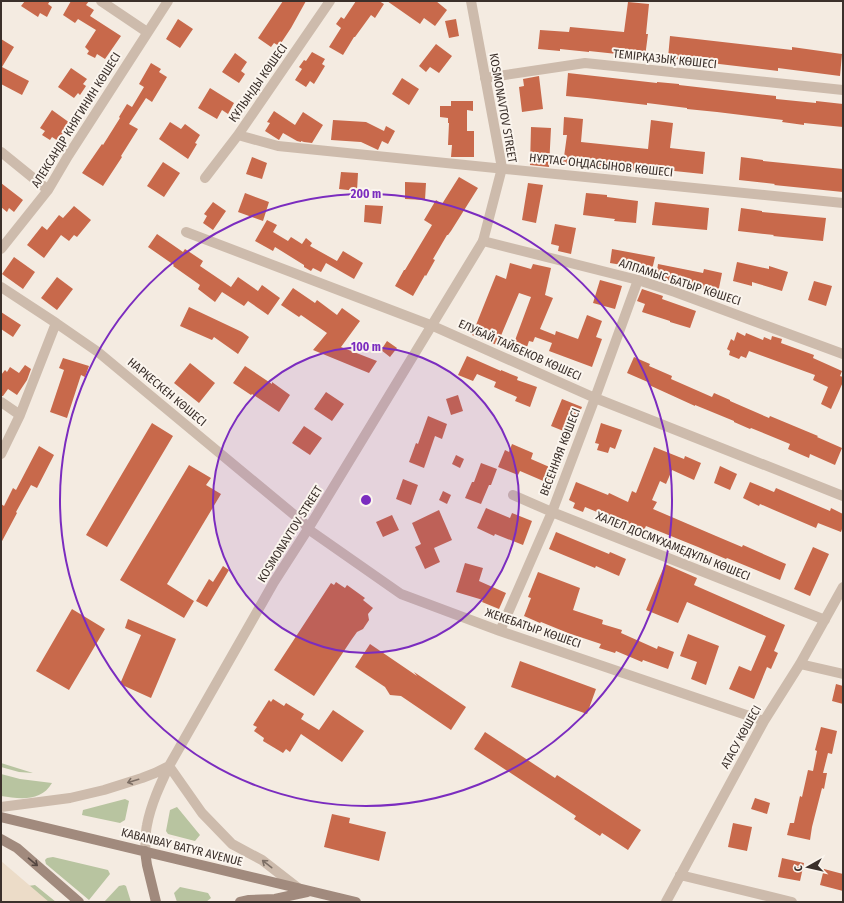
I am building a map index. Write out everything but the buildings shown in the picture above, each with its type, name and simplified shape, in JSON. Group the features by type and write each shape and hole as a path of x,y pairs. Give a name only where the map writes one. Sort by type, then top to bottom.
{"main road":[{"name":"KABANBAY BATYR AVENUE","path":"1,817 356,902"},
{"path":"1,839 17,848 79,902"},
{"path":"145,851 156,902"},
{"path":"240,902 249,900 275,899 311,891"}],"street":[{"path":"101,1 147,32"},
{"name":"АЛЕКСАНДР КНЯГИНИН КӨШЕСІ","path":"1,249 48,190 68,156 168,1"},
{"name":"ҚҰЛЫНДЫ КӨШЕСІ","path":"205,178 238,135 330,1"},
{"name":"KOSMONAVTOV STREET","path":"145,851 147,827 156,792 168,766 274,582 308,529 483,241 502,168 471,1"},
{"name":"ТЕМІРҚАЗЫҚ КӨШЕСІ","path":"486,78 585,63 843,90"},
{"name":"НҰРТАС ОҢДАСЫНОВ КӨШЕСІ","path":"238,135 278,146 843,203"},
{"path":"1,152 48,190"},
{"name":"ЕЛУБАЙ ТАЙБЕКОВ КӨШЕСІ","path":"186,232 432,326 595,398 843,496"},
{"name":"АЛПАМЫС БАТЫР КӨШЕСІ","path":"483,241 638,280 676,292 843,354"},
{"name":"ВЕСЕННЯЯ КӨШЕСІ","path":"500,631 552,512 638,280"},
{"name":"НАРКЕСКЕН КӨШЕСІ","path":"1,287 98,352 304,523 308,529"},
{"path":"1,454 20,415 56,323"},
{"path":"1,402 20,415"},
{"name":"ХАЛЕЛ ДОСМҰХАМЕДҰЛЫ КӨШЕСІ","path":"513,495 552,512 825,620"},
{"name":"ЖЕКЕБАТЫР КӨШЕСІ","path":"308,529 400,594 500,631 764,721"},
{"name":"АТАСУ КӨШЕСІ","path":"666,902 764,721 800,664 843,587"},
{"path":"800,664 843,674"},
{"path":"1,807 70,798 104,790 142,778 168,766 202,813 232,844 262,860 298,888"},
{"path":"680,875 792,902"}],"green space":[{"path":"1,763 33,773 19,772 1,767"},
{"path":"1,774 20,779 52,783 42,793 30,798 1,796"},
{"path":"125,799 129,801 125,820 120,823 82,815 83,810"},
{"path":"177,807 200,835 195,841 168,834 166,831 170,810"},
{"path":"53,857 108,870 110,874 89,900 46,864 45,860 47,858"},
{"path":"35,885 56,902 21,902 28,886"},
{"path":"119,886 126,886 131,902 104,902"},
{"path":"180,887 208,893 211,898 206,902 177,902 174,893"}],"shaded area":[{"path":"1,861 49,902 1,902"}]}
